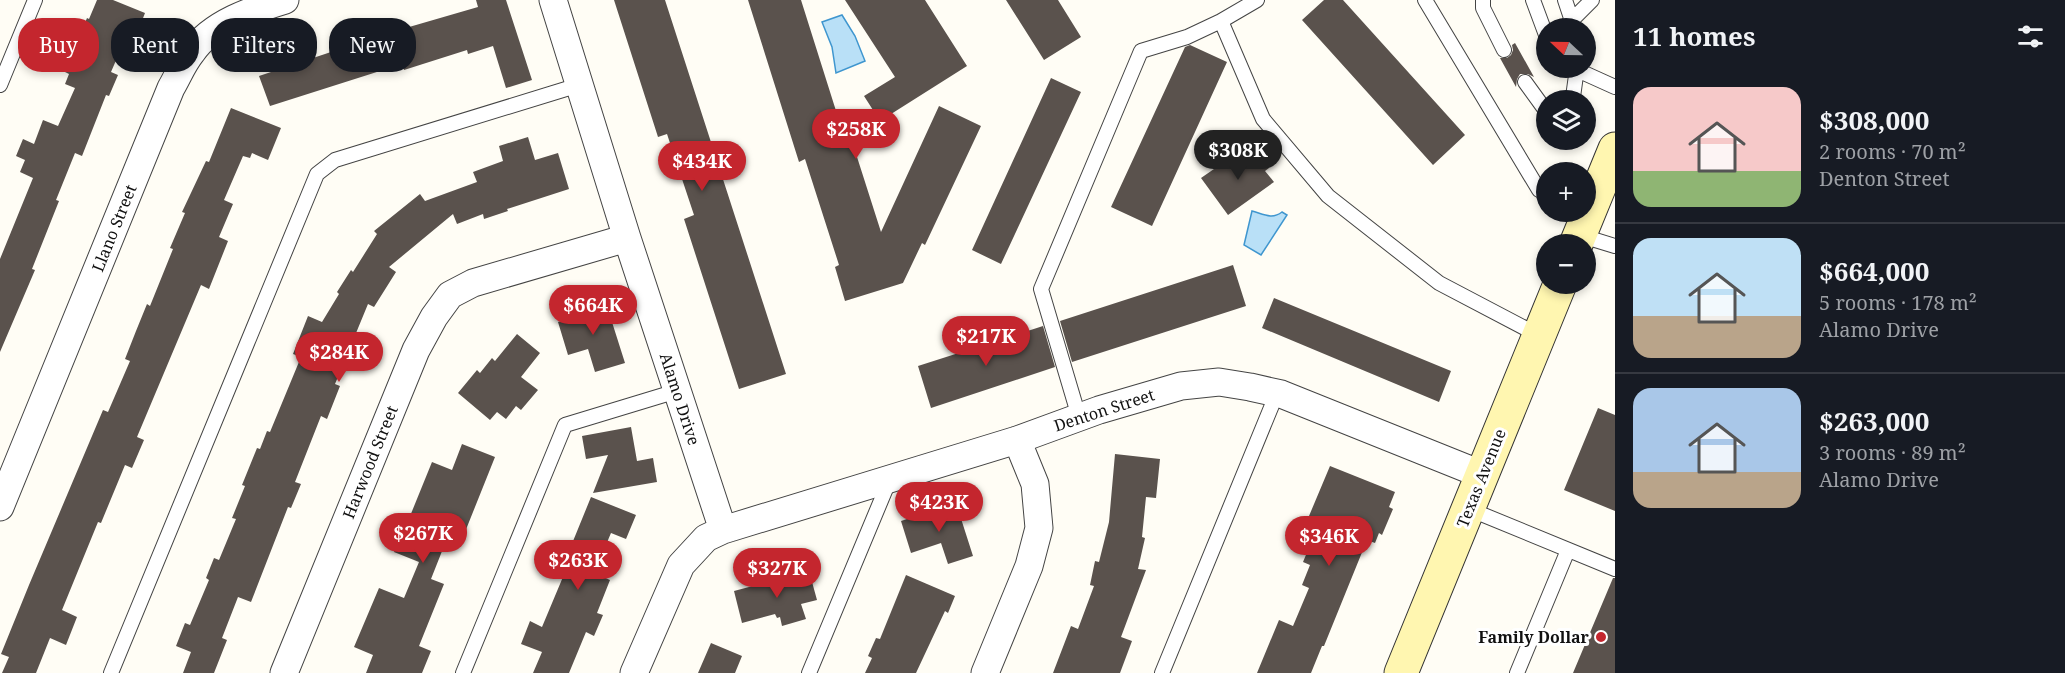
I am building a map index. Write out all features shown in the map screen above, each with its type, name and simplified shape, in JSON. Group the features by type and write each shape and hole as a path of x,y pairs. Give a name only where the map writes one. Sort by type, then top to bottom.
{"street":[{"name":"Llano Street","path":"0,507 171,88 192,51 209,33 234,19 285,0"},
{"name":"Alamo Drive","path":"553,0 627,238 723,530"},
{"path":"1582,225 1615,149"},
{"name":"Harwood Street","path":"284,673 416,350 434,317 450,295 473,284 627,238"},
{"name":"Texas Avenue","path":"1401,673 1556,294"},
{"name":"Denton Street","path":"723,530 1017,440 1079,417 1181,386 1219,382 1277,393 1483,475"},
{"path":"985,673 1029,566 1039,528 1035,484 1017,440"},
{"path":"634,673 681,565 706,538 723,530"}],"lane":[{"path":"0,86 35,0"},
{"path":"1079,417 1041,289 1141,51 1187,37 1257,0"},
{"path":"1425,0 1536,185"},
{"path":"1483,0 1483,8 1504,50"},
{"path":"1533,0 1540,18"},
{"path":"1565,0 1567,18"},
{"path":"1575,18 1592,0"},
{"path":"1221,21 1263,119 1328,196 1439,283 1538,335"},
{"path":"1595,78 1615,87"},
{"path":"1525,82 1536,97"},
{"path":"111,673 317,174 335,160 579,86"},
{"path":"1582,225 1615,246"},
{"path":"463,673 565,425 677,391"},
{"path":"1162,673 1277,393"},
{"path":"809,673 890,479"},
{"path":"1469,509 1615,569"},
{"path":"1517,673 1568,550"}],"water":[{"path":"842,15 855,36 865,61 836,73 832,47 822,22"},
{"path":"1252,211 1267,216 1275,216 1282,212 1287,215 1261,255 1244,245"}],"building":[{"path":"97,0 113,0 145,13 143,18 111,18 111,72 118,75 109,96 106,95 82,156 75,153 32,269 35,270 0,352 0,259 33,178 20,172 25,160 16,156 23,139 34,144 43,120 58,126 75,88 65,84 69,74 65,72 99,72 99,18 89,18"},
{"path":"476,0 506,0 532,80 506,88 493,46 468,54 467,50 416,66 416,25 478,7"},
{"path":"614,0 665,0 786,374 739,389 684,219 694,215 667,134 658,137"},
{"path":"748,0 801,0 837,114 842,110 881,232 939,106 981,126 925,245 922,243 903,283 845,301 835,267 839,265 805,159 799,162"},
{"path":"845,0 925,0 967,66 880,121 864,96 895,77"},
{"path":"1006,0 1058,0 1081,37 1044,60"},
{"path":"1324,0 1343,0 1465,135 1433,165 1302,20"},
{"path":"1515,43 1534,77 1520,74 1516,87 1500,58 1507,58 1511,55 1512,45"},
{"path":"1190,45 1227,62 1152,226 1111,207 1185,47"},
{"path":"329,53 329,72 377,72 270,106 259,76 271,72 317,72 317,57"},
{"path":"1051,78 1081,92 1001,264 972,250"},
{"path":"231,108 281,128 268,160 252,153 250,158 243,156 224,200 233,204 219,237 228,241 209,289 201,285 137,437 144,440 132,468 125,465 101,523 98,522 62,610 77,617 66,645 50,638 36,673 2,673 9,657 1,654 103,410 108,412 130,361 125,359 147,304 150,306 173,249 170,248 185,213 182,212 206,161 209,162"},
{"path":"528,137 535,160 558,153 569,189 484,219 483,214 457,224 453,214 389,267 396,272 374,307 368,304 335,384 340,386 327,419 321,416 295,482 301,484 291,508 288,507 251,602 238,597 222,638 227,640 214,673 183,673 191,652 176,646 185,623 190,625 209,580 206,578 214,558 219,560 236,519 232,518 245,486 242,485 257,448 260,449 267,431 270,432 301,357 293,354 308,316 322,322 339,294 337,292 351,270 353,272 377,234 374,231 420,194 425,201 477,182 473,172 503,161 499,146"},
{"path":"1254,148 1269,168 1265,171 1274,182 1228,215 1201,178 1227,160 1231,165"},
{"path":"1233,265 1246,306 1072,362 1060,321"},
{"path":"1274,298 1451,371 1439,402 1262,328"},
{"path":"605,300 625,363 595,372 588,349 568,355 558,322 572,318 570,311"},
{"path":"1043,326 1055,367 931,408 918,366"},
{"path":"517,334 540,353 521,377 538,390 521,410 516,406 506,419 497,412 490,420 458,393 477,370 480,373 492,358 495,361"},
{"path":"1598,408 1615,415 1615,511 1564,490"},
{"path":"631,427 637,461 653,458 657,482 593,493 608,455 586,459 582,436"},
{"path":"462,444 495,457 461,542 448,536 431,579 444,584 419,646 431,651 422,673 366,673 373,655 354,647 379,588 404,598 419,562 394,552 404,525 406,526 432,462 452,470"},
{"path":"1115,454 1160,459 1156,498 1146,497 1142,537 1145,538 1138,569 1146,570 1121,637 1132,641 1120,673 1053,673 1071,626 1078,629 1094,586 1090,585 1095,561 1099,562 1109,522"},
{"path":"1330,466 1395,492 1389,507 1393,509 1382,535 1379,533 1375,543 1367,540 1311,673 1257,673 1279,620 1293,626 1309,588 1302,585 1310,565 1303,562 1320,521 1309,516"},
{"path":"591,497 636,515 626,539 611,533 594,573 610,580 597,613 603,615 594,636 586,632 569,673 533,673 542,652 521,644 530,621 542,627 573,553 569,551"},
{"path":"956,503 973,556 948,564 941,543 911,553 901,521"},
{"path":"809,571 817,600 801,604 806,619 782,626 780,617 777,618 775,614 742,623 734,591"},
{"path":"906,575 955,596 948,613 945,611 916,673 865,673 872,658 868,656 876,638 880,639"},
{"name":"Family Dollar","path":"1613,578 1615,578 1615,673 1573,673"},
{"path":"711,643 742,656 735,673 698,673"}],"place":[{"name":"Family Dollar","path":"1601,637"}]}
